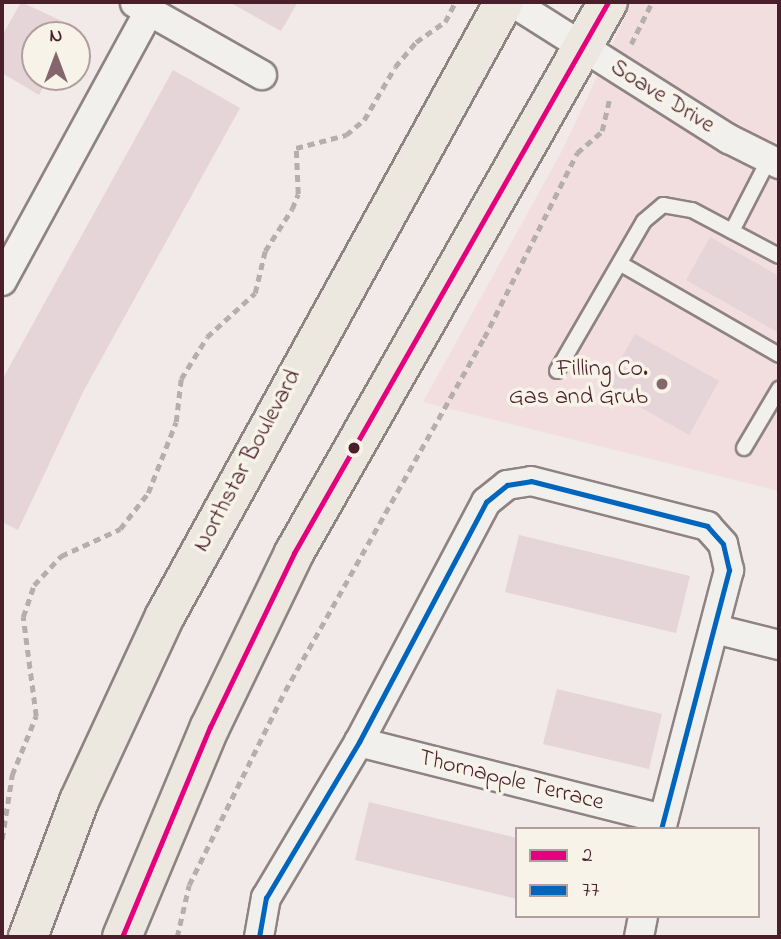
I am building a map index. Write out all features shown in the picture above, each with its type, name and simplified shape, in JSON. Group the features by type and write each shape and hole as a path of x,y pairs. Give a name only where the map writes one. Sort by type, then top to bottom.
{"main road":[{"name":"Northstar Boulevard","path":"28,937 79,801 165,617 504,2"},
{"path":"122,937 210,727 294,553 448,276 584,48 608,2"}],"street":[{"name":"Soave Drive","path":"512,2 620,70 774,161"},
{"path":"2,281 141,6 262,75"},
{"path":"259,937 266,898 359,742 486,502 507,485 531,481 707,526 723,544 729,570 662,824"},
{"path":"715,629 779,645"},
{"name":"Thornapple Terrace","path":"359,742 662,824"},
{"path":"639,937 643,918"}],"lane":[{"path":"732,231 774,161"},
{"path":"557,371 644,221 663,205 681,206 779,256"},
{"path":"621,264 779,355"},
{"path":"744,448 779,389"}],"path":[{"path":"2,839 12,775 36,716 23,617 34,585 61,555 120,529 148,493 176,422 181,379 206,337 255,293 265,251 292,209 298,194 296,148 346,135 364,120 396,67 416,42 445,22 455,2"},
{"path":"177,937 189,885 285,691 484,338 577,153 602,131 620,70 652,2"}],"shaded area":[{"path":"632,2 779,2 779,491 423,402 563,149"}],"building":[{"path":"21,2 62,21 21,21 21,84 2,73 2,36"},
{"path":"229,2 298,2 281,31"},
{"path":"173,70 240,108 83,392 18,530 2,522 2,380"},
{"path":"710,237 779,276 779,333 686,280"},
{"name":"Filling Co. Gas and Grub","path":"635,334 719,381 689,435 605,387"},
{"path":"519,535 690,576 676,633 505,592"},
{"path":"557,689 662,714 649,769 543,744"},
{"path":"369,802 515,838 515,899 355,860"}],"transit line":[{"name":"2","path":"122,937 210,727 294,553 608,2"},
{"name":"77","path":"259,937 266,898 359,742 486,502 507,485 531,481 707,526 723,544 729,570 662,827"}],"place":[{"name":"Filling Co. Gas and Grub","path":"662,384"}]}
